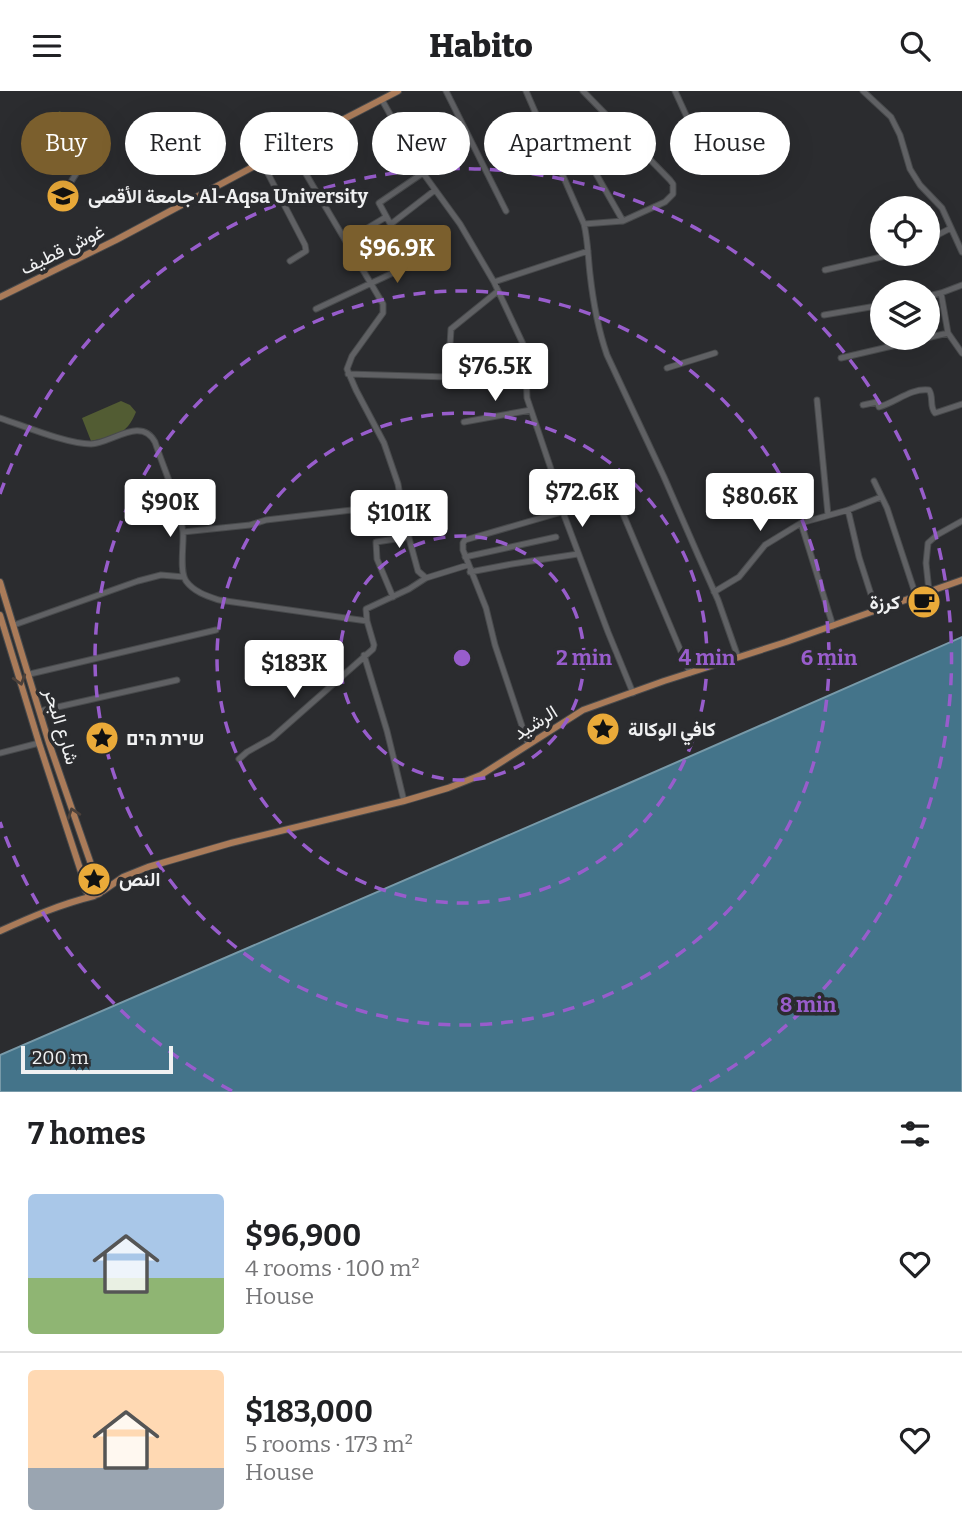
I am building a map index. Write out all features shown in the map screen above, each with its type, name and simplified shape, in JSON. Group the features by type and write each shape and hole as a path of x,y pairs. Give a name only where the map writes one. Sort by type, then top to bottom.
{"main road":[{"name":"غوش قطيف","path":"358,112 398,91"},
{"name":"غوش قطيف","path":"0,297 116,240 240,174"},
{"name":"الرشيد","path":"103,891 123,877 148,867 448,788 481,775 583,710 962,580"},
{"name":"شارع البحر","path":"0,582 92,867 100,877"},
{"name":"شارع البحر","path":"0,615 84,883"},
{"path":"0,931 103,891 104,884 100,877 89,876 74,901"},
{"name":"الرشيد","path":"100,877 123,877"},
{"path":"84,883 85,891 94,895"}],"street":[{"path":"446,91 506,211"},
{"path":"526,91 587,237 594,305 607,355 714,592 738,657"},
{"path":"583,91 673,184 673,194 665,202 623,221 583,224"},
{"path":"863,91 891,117 900,135 910,169 920,185 942,208 962,251"},
{"path":"678,92 686,112"},
{"path":"382,100 389,112"},
{"path":"67,188 75,175"},
{"path":"269,175 305,245 306,251 290,261"},
{"path":"307,175 383,304 384,310 349,361 347,369 384,443 398,484 418,571 426,578"},
{"path":"316,309 412,264 379,203 420,175"},
{"path":"424,175 460,224 494,282 525,349 527,398 578,554 633,693"},
{"path":"596,175 623,221"},
{"path":"391,224 435,190"},
{"path":"346,241 386,217"},
{"path":"940,234 951,228"},
{"path":"494,282 588,251"},
{"path":"825,271 870,260"},
{"path":"962,285 941,293 947,333 958,341 962,353"},
{"path":"448,377 451,329 498,291"},
{"path":"824,315 870,307"},
{"path":"841,358 947,333"},
{"path":"348,374 448,377 525,349"},
{"path":"667,368 715,353"},
{"path":"863,405 877,402 879,407 887,405 912,391 925,389 932,393 932,409 935,412 962,404"},
{"path":"817,400 828,515"},
{"path":"464,422 531,410"},
{"path":"0,418 63,439 91,444 140,430 152,437 173,496 183,532 184,576 191,587 219,600 367,621"},
{"path":"874,481 887,508 916,596"},
{"path":"528,744 485,608 465,557 465,540 586,505 587,496 610,488 690,673"},
{"path":"714,592 739,577 765,545 801,523 848,510 881,497"},
{"path":"183,532 352,510 402,507"},
{"path":"848,510 876,610"},
{"path":"929,591 926,563 928,543 962,521"},
{"path":"801,523 832,626"},
{"path":"393,597 377,559 376,542 409,537"},
{"path":"465,557 556,537"},
{"path":"470,572 578,554"},
{"path":"239,759 247,751 272,738 373,649 366,608 409,589 426,578 468,565"},
{"path":"13,625 138,581 161,575 184,576"},
{"path":"30,674 216,630"},
{"path":"364,655 387,731 404,801"},
{"path":"40,711 177,680"},
{"path":"0,753 38,743"}],"green space":[{"path":"121,401 136,412 128,426 119,434 91,441 82,418"}],"water":[{"path":"962,637 962,1092 0,1092 0,1055"}],"place":[{"name":"جامعة الأقصى Al-Aqsa University","path":"63,196"},
{"name":"كرزة","path":"924,602"},
{"name":"كافي الوكالة","path":"603,729"},
{"name":"שירת הים","path":"102,738"},
{"name":"النص","path":"94,879"}]}
